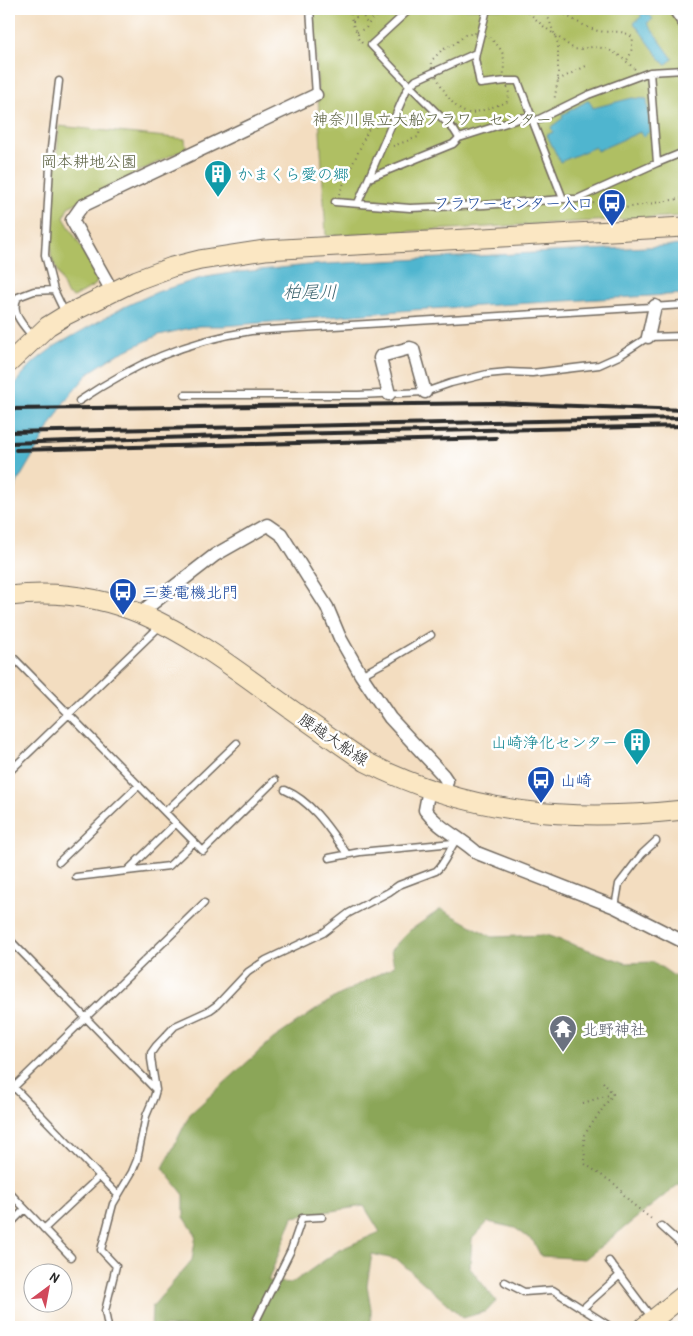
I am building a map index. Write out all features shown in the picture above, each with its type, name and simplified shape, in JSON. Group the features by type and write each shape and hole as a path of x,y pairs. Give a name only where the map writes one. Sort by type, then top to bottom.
{"street":[{"path":"112,291 72,220 82,206 316,95"},
{"path":"12,355 48,326 112,291 172,267 200,260 265,250 684,226"},
{"path":"648,337 655,306"},
{"path":"389,394 380,358 381,356 410,348 413,349 425,392"},
{"path":"140,612 215,555 268,525 281,534 323,600 340,638 361,675 390,718 448,781 437,791 426,810 431,818 455,840 465,841 477,853 615,907 684,942"},
{"name":"腰越大船線","path":"9,596 39,594 88,597 140,612 196,642 366,762 394,776 437,791 521,811 566,816 642,815 684,810"},
{"path":"649,1324 684,1295"}],"lane":[{"path":"310,9 316,95"},
{"path":"410,9 371,45 454,130 459,138"},
{"path":"487,9 475,59 480,84 518,81 563,199"},
{"path":"674,10 684,27"},
{"path":"358,203 406,90 416,80 476,53"},
{"path":"533,122 588,95 650,72 684,70"},
{"path":"650,72 657,162"},
{"path":"59,81 50,164 45,255 54,290 66,315"},
{"path":"369,178 453,144 459,138 531,115"},
{"path":"335,202 410,208 577,199 657,162 684,152"},
{"path":"34,338 16,314 15,303 18,297 34,291 54,290"},
{"path":"79,401 119,376 163,354 232,334 251,331 412,320 684,305"},
{"path":"185,395 389,394 425,392 487,374 508,372 532,373 599,365 619,356 648,337 684,336"},
{"path":"9,772 163,623"},
{"path":"361,675 431,635"},
{"path":"9,653 203,851 275,780"},
{"path":"165,812 237,742"},
{"path":"59,862 139,785"},
{"path":"284,790 295,794 319,815 347,854"},
{"path":"127,871 176,823"},
{"path":"330,858 360,852 455,840"},
{"path":"108,1327 105,1310 116,1266 102,1250 113,1204 137,1160 146,1116 156,1090 151,1053 175,1026 210,1010 248,972 266,960 323,933 349,913 399,885 436,871 441,867 455,840"},
{"path":"615,907 619,884 642,854 656,841"},
{"path":"76,877 169,866 194,842"},
{"path":"118,1195 10,1087 85,1018 204,903"},
{"path":"9,938 156,1090"},
{"path":"44,1228 100,1176"},
{"path":"9,1192 72,1257"},
{"path":"9,1225 25,1209"},
{"path":"253,1327 291,1250 302,1218 322,1217"},
{"path":"661,1226 684,1247"},
{"path":"609,1261 620,1275 649,1324"},
{"path":"582,1309 620,1275"},
{"path":"505,1282 524,1292 554,1290 611,1327"}],"path":[{"path":"350,9 352,23 358,34 357,37 364,45 371,45"},
{"path":"358,9 368,24"},
{"path":"352,23 355,18 367,9"},
{"path":"378,9 383,13"},
{"path":"357,32 366,28 371,20 383,13 385,9"},
{"path":"524,9 574,49 596,47 620,55 641,76"},
{"path":"545,9 558,44 558,80 551,113"},
{"path":"557,9 596,30 628,34 633,38 633,45 626,62"},
{"path":"558,80 588,65"},
{"path":"381,149 418,137 420,128 398,109"},
{"path":"335,202 345,184 370,126 389,131"},
{"path":"586,196 593,203 605,209 618,209 684,198"},
{"path":"603,1082 613,1094"},
{"path":"583,1103 613,1094"},
{"path":"613,1094 584,1135 585,1164 616,1185 630,1202 661,1226"}],"green space":[{"name":"神奈川県立大船フラワーセンター","path":"313,9 684,9 684,216 326,236"},
{"name":"岡本耕地公園","path":"59,126 185,139 186,148 68,207 64,218 99,277 95,285 74,297 67,294 51,256 51,230"},
{"path":"441,909 492,937 546,935 626,963 654,962 684,983 684,1145 680,1154 684,1158 684,1180 585,1259 541,1256 533,1241 515,1228 488,1222 472,1239 470,1268 496,1301 487,1311 463,1318 398,1260 372,1254 367,1285 371,1309 371,1327 151,1327 152,1307 192,1260 196,1235 184,1217 184,1195 163,1168 190,1114 273,1039 332,999 394,966 391,950 409,931","holes":["364,1206 380,1232 339,1250 292,1283 268,1281 293,1217"]}],"water":[{"path":"636,9 643,9 653,19 647,23 673,59 665,65 634,23 642,16"},
{"path":"632,98 647,99 650,131 643,137 640,132 597,151 595,147 560,162 547,135 553,132 551,127 563,118 562,115 589,100 593,108"},
{"name":"柏尾川","path":"684,245 684,294 411,310 224,326 199,326 159,335 114,356 90,372 65,401 18,481 9,503 9,395 20,377 34,362 55,346 124,307 157,292 201,278 309,265"}],"railway":[{"path":"9,409 496,403 684,410"},
{"path":"9,432 684,418"},
{"path":"9,443 285,434 684,426"},
{"path":"16,450 496,438"}],"place":[{"name":"かまくら愛の郷","path":"218,198"},
{"name":"フラワーセンター入口","path":"612,227"},
{"name":"三菱電機北門","path":"123,616"},
{"name":"山崎浄化センター","path":"637,766"},
{"name":"山崎","path":"541,804"},
{"name":"北野神社","path":"563,1053"}]}
